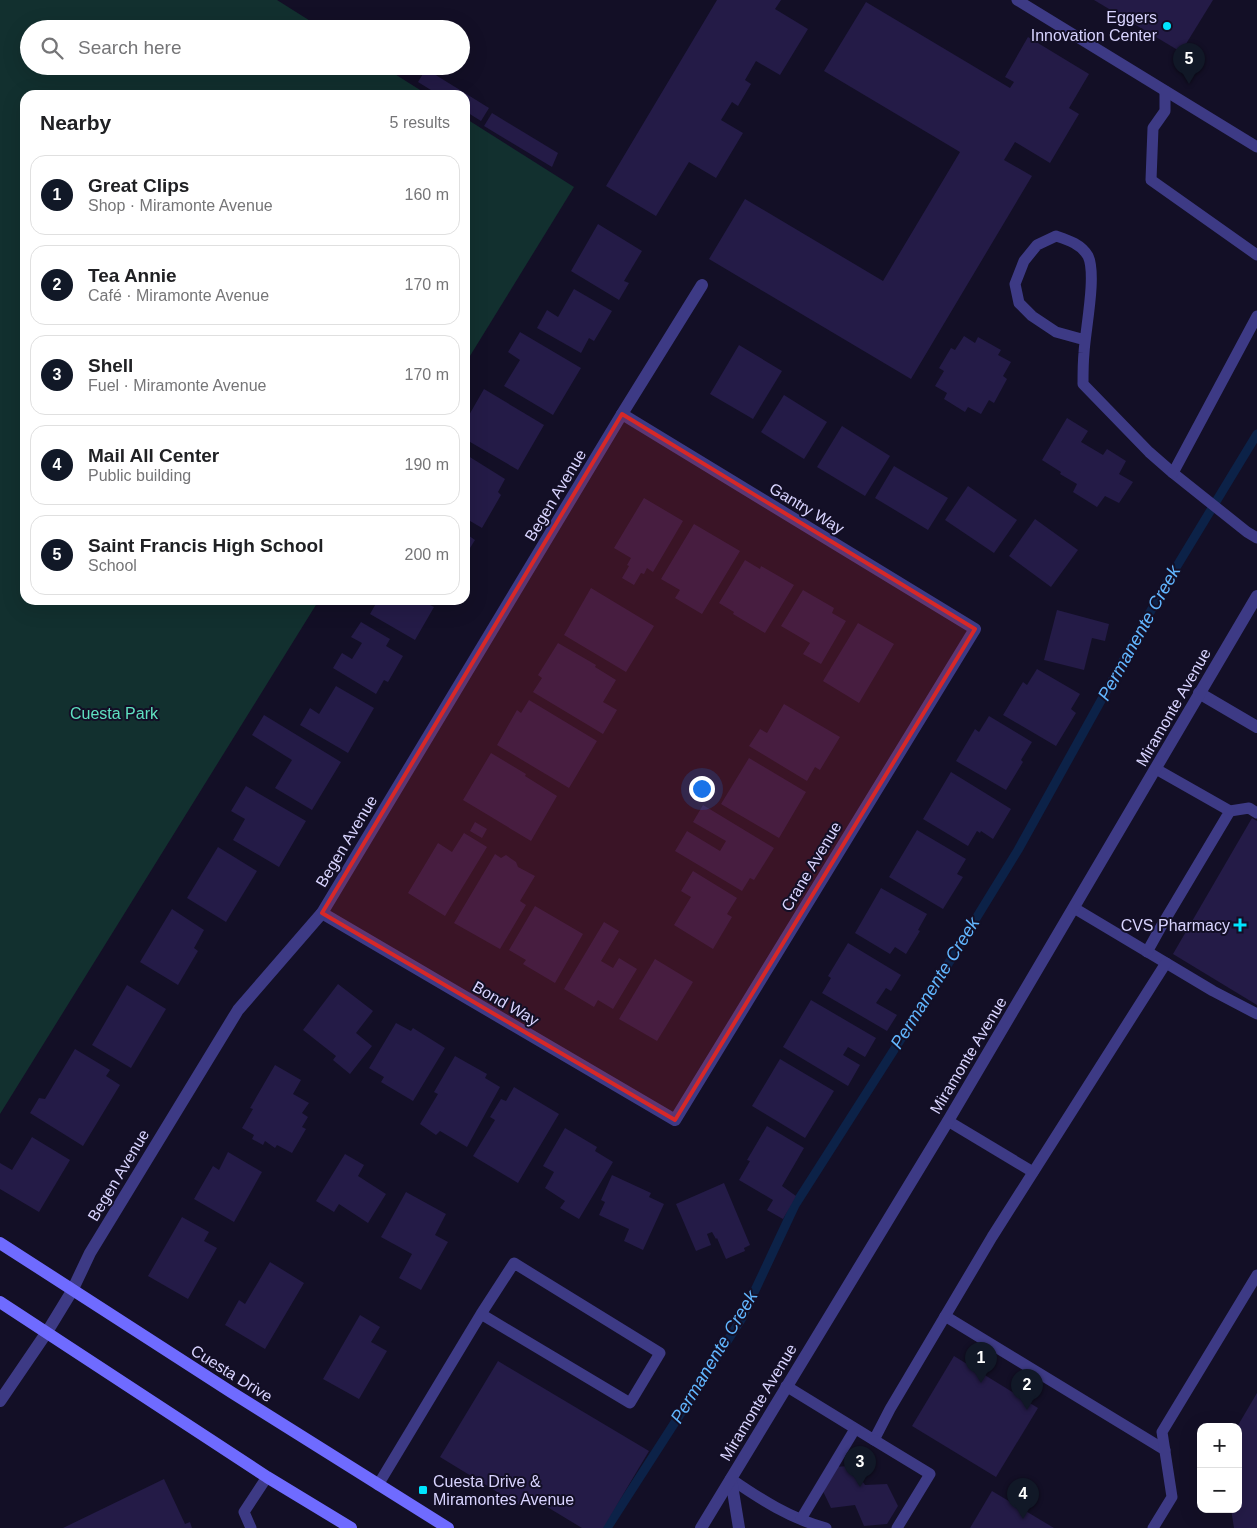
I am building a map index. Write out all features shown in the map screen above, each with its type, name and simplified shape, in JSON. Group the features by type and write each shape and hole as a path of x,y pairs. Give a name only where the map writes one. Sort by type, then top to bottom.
{"main road":[{"name":"Cuesta Drive","path":"0,1243 72,1291 448,1528"},
{"path":"0,1302 267,1477 351,1528"}],"street":[{"name":"Begen Avenue","path":"0,1402 72,1291 90,1254 238,1010 322,913 622,414 702,286"},
{"name":"Gantry Way","path":"622,414 975,629"},
{"name":"Miramonte Avenue","path":"701,1528 948,1121 1257,596"},
{"name":"Crane Avenue","path":"675,1120 975,629"},
{"path":"1200,693 1257,727"},
{"name":"Bond Way","path":"322,913 675,1120"},
{"path":"730,1479 739,1528"}],"lane":[{"path":"1018,0 1257,147"},
{"path":"1165,91 1165,111 1153,128 1151,180 1257,254"},
{"path":"1085,340 1056,332 1032,316 1019,303 1015,284 1024,261 1037,245 1056,236 1074,242 1088,257 1092,279 1085,340 1083,384 1172,473 1257,538"},
{"path":"1172,473 1257,316"},
{"path":"1156,769 1230,811 1250,808 1257,813"},
{"path":"1147,952 1230,811"},
{"path":"1074,908 1257,1014"},
{"path":"874,1440 890,1409 996,1229 1166,963"},
{"path":"948,1121 1033,1172"},
{"path":"378,1484 481,1314 514,1263 660,1353 630,1404 481,1314"},
{"path":"1153,1528 1172,1497 1162,1432 1257,1274"},
{"path":"945,1316 1165,1450"},
{"path":"786,1386 930,1474 897,1528"},
{"path":"801,1519 855,1429"},
{"path":"251,1528 244,1512 267,1477"},
{"path":"730,1479 769,1504 823,1528"}],"highlighted area":[{"path":"622,414 975,629 675,1120 322,913"}],"green space":[{"name":"Cuesta Park","path":"0,0 277,0 309,20 20,20 20,75 396,75 420,90 20,90 20,605 316,605 0,1114"},
{"path":"470,121 574,187 470,356"}],"building":[{"path":"717,0 781,0 775,9 808,29 780,75 756,61 745,80 751,84 738,106 732,102 721,120 743,133 716,178 689,162 656,216 606,186"},
{"name":"Eggers Innovation Center","path":"1094,0 1213,0 1181,52"},
{"path":"866,2 1010,88 1014,82 1005,77 1028,37 1089,74 1069,108 1079,114 1050,163 1015,142 1004,160 1032,176 911,379 709,259 745,199 883,281 960,152 824,71"},
{"path":"422,75 436,75 460,90 431,90 418,82"},
{"path":"470,96 489,108 481,121 470,114"},
{"path":"492,113 558,153 552,167 484,126"},
{"path":"598,224 642,251 624,281 629,283 619,300 571,271"},
{"path":"574,289 612,311 594,341 589,338 581,353 537,328 547,310 558,317"},
{"path":"520,332 581,368 553,415 504,386 520,360 508,352"},
{"path":"964,336 975,343 978,337 1001,350 998,355 1011,362 1003,376 1007,379 994,403 989,400 981,414 968,407 965,412 944,399 947,393 935,386 944,371 939,368 951,348 955,350"},
{"path":"739,345 782,371 753,419 710,394"},
{"path":"484,389 544,425 518,470 470,442 470,413"},
{"path":"784,395 827,422 804,459 761,432"},
{"path":"1067,418 1088,431 1081,442 1103,455 1107,449 1126,461 1119,474 1133,482 1119,503 1105,496 1097,507 1073,492 1077,484 1042,460"},
{"path":"842,426 890,456 865,496 817,467"},
{"path":"470,457 505,479 498,492 501,495 482,528 470,521"},
{"path":"894,466 948,498 928,530 875,498"},
{"path":"968,486 1017,520 994,553 945,520"},
{"path":"644,498 683,521 653,572 647,568 644,574 641,573 634,585 622,578 631,558 614,548"},
{"path":"1035,519 1078,550 1051,587 1009,556"},
{"path":"694,524 740,551 702,614 675,598 680,590 661,579"},
{"path":"470,536 475,540 470,548"},
{"path":"745,560 760,569 761,566 794,585 765,633 733,614 734,612 719,603"},
{"path":"591,588 654,626 626,672 564,635"},
{"path":"803,590 834,608 832,613 846,621 821,664 803,654 810,643 781,626"},
{"path":"375,605 430,605 434,607 415,640 370,614"},
{"path":"1057,610 1109,624 1105,641 1092,638 1084,670 1044,660"},
{"path":"361,622 390,639 386,646 403,656 388,682 384,680 376,694 333,668 342,653 352,659 362,643 351,637"},
{"path":"858,623 894,644 859,703 823,681"},
{"path":"558,643 596,665 595,667 616,680 603,702 617,710 603,734 533,692 542,678 538,675"},
{"path":"1037,669 1080,694 1071,709 1076,713 1056,746 1003,715 1023,682 1027,685"},
{"path":"336,686 374,708 348,753 300,725 310,708 319,714"},
{"path":"529,700 597,741 569,788 497,745 517,710 521,713"},
{"path":"784,704 840,737 820,770 815,767 807,781 749,746 760,729 767,733"},
{"path":"264,715 341,762 312,810 275,788 292,760 252,735"},
{"path":"989,716 1032,742 1021,760 1023,762 1006,790 956,761 975,729 979,732"},
{"path":"491,753 526,774 525,776 557,796 531,841 463,800"},
{"path":"749,758 806,792 779,838 721,804"},
{"path":"951,772 1011,809 993,839 981,831 980,833 977,831 968,846 923,819"},
{"path":"246,786 306,821 279,867 233,840 245,819 231,811"},
{"path":"703,805 774,848 754,880 750,878 742,891 675,851 687,831 720,851 726,841 693,822"},
{"path":"1252,818 1257,821 1257,1005 1173,954"},
{"path":"475,822 487,829 482,838 470,831"},
{"path":"917,830 966,859 957,874 963,877 943,909 889,877"},
{"path":"464,833 487,847 445,916 408,893 438,843 452,852"},
{"path":"218,847 257,871 226,922 187,898"},
{"path":"495,854 501,858 506,855 516,862 518,867 535,876 520,901 526,905 500,949 454,923"},
{"path":"693,871 737,898 727,914 732,917 713,949 674,925 691,897 681,891"},
{"path":"881,888 927,914 918,930 920,931 906,954 895,947 890,954 855,933"},
{"path":"535,906 583,934 555,983 523,964 526,960 509,950"},
{"path":"172,909 204,930 194,948 198,951 178,985 140,962"},
{"path":"604,922 619,931 601,961 613,968 619,958 637,969 613,1009 598,1000 594,1007 564,989"},
{"path":"848,943 901,975 891,991 886,988 876,1003 897,1015 887,1031 822,993 831,978 828,976"},
{"path":"655,959 693,982 657,1041 619,1019"},
{"path":"338,984 373,1011 356,1033 372,1046 350,1074 333,1060 336,1056 303,1030"},
{"path":"127,985 166,1009 131,1068 92,1045"},
{"path":"811,1000 876,1038 865,1057 848,1047 843,1055 860,1065 848,1086 783,1047"},
{"path":"396,1023 411,1031 413,1028 445,1048 413,1101 381,1082 384,1077 369,1068"},
{"path":"75,1049 110,1070 106,1076 120,1085 83,1146 30,1113 39,1098 45,1099"},
{"path":"455,1056 487,1074 485,1078 500,1087 467,1147 440,1131 436,1135 420,1124 438,1094 434,1092"},
{"path":"780,1059 834,1091 805,1138 752,1106"},
{"path":"275,1065 301,1080 293,1094 309,1103 302,1113 308,1117 302,1127 306,1129 292,1153 277,1145 275,1148 265,1141 263,1145 252,1139 254,1135 242,1128 253,1109 250,1108"},
{"path":"514,1087 559,1114 518,1183 473,1156 495,1120 490,1117 501,1099 506,1101"},
{"path":"767,1126 804,1148 782,1186 796,1196 783,1219 767,1210 773,1200 739,1180 750,1161 747,1160"},
{"path":"565,1128 597,1147 595,1151 613,1162 579,1219 560,1208 565,1201 545,1188 554,1172 543,1166"},
{"path":"32,1137 70,1160 39,1212 0,1189 0,1163 12,1170"},
{"path":"228,1152 262,1172 234,1222 194,1199 213,1166 219,1170"},
{"path":"345,1154 364,1165 358,1176 386,1194 368,1223 339,1204 334,1212 316,1201"},
{"path":"612,1175 651,1193 649,1197 664,1204 643,1250 624,1241 629,1229 599,1215 605,1202 601,1200"},
{"path":"724,1183 750,1245 744,1248 745,1251 726,1259 717,1238 712,1232 707,1234 711,1245 696,1251 676,1204"},
{"path":"406,1192 446,1214 435,1235 448,1242 421,1290 399,1278 412,1254 381,1237"},
{"path":"182,1217 209,1232 204,1241 217,1248 188,1299 148,1276"},
{"path":"270,1262 304,1283 265,1349 225,1325 239,1300 245,1304"},
{"path":"360,1315 380,1327 371,1342 387,1351 359,1399 323,1379"},
{"path":"954,1356 1038,1408 996,1477 912,1426"},
{"path":"498,1361 649,1451 603,1528 582,1528 529,1496 522,1507 440,1457"},
{"path":"1257,1393 1257,1528 1234,1528 1232,1513 1242,1513 1242,1423 1239,1423"},
{"path":"852,1466 865,1485 887,1484 898,1506 887,1524 864,1526 855,1505 831,1508 820,1485 830,1467"},
{"path":"164,1479 185,1524 190,1522 192,1528 63,1528"},
{"path":"992,1491 1054,1528 970,1528"}],"waterway":[{"name":"Permanente Creek","path":"607,1528 742,1318 795,1205 929,995 1018,850 1163,589 1257,434"}],"place":[{"name":"Eggers Innovation Center","path":"1167,26"},
{"name":"Saint Francis High School","path":"1189,84"},
{"name":"CVS Pharmacy","path":"1240,925"},
{"name":"Great Clips","path":"981,1383"},
{"name":"Tea Annie","path":"1027,1410"},
{"name":"Shell","path":"860,1487"},
{"name":"Cuesta Drive & Miramontes Avenue","path":"423,1490"},
{"name":"Mail All Center","path":"1023,1519"}]}
